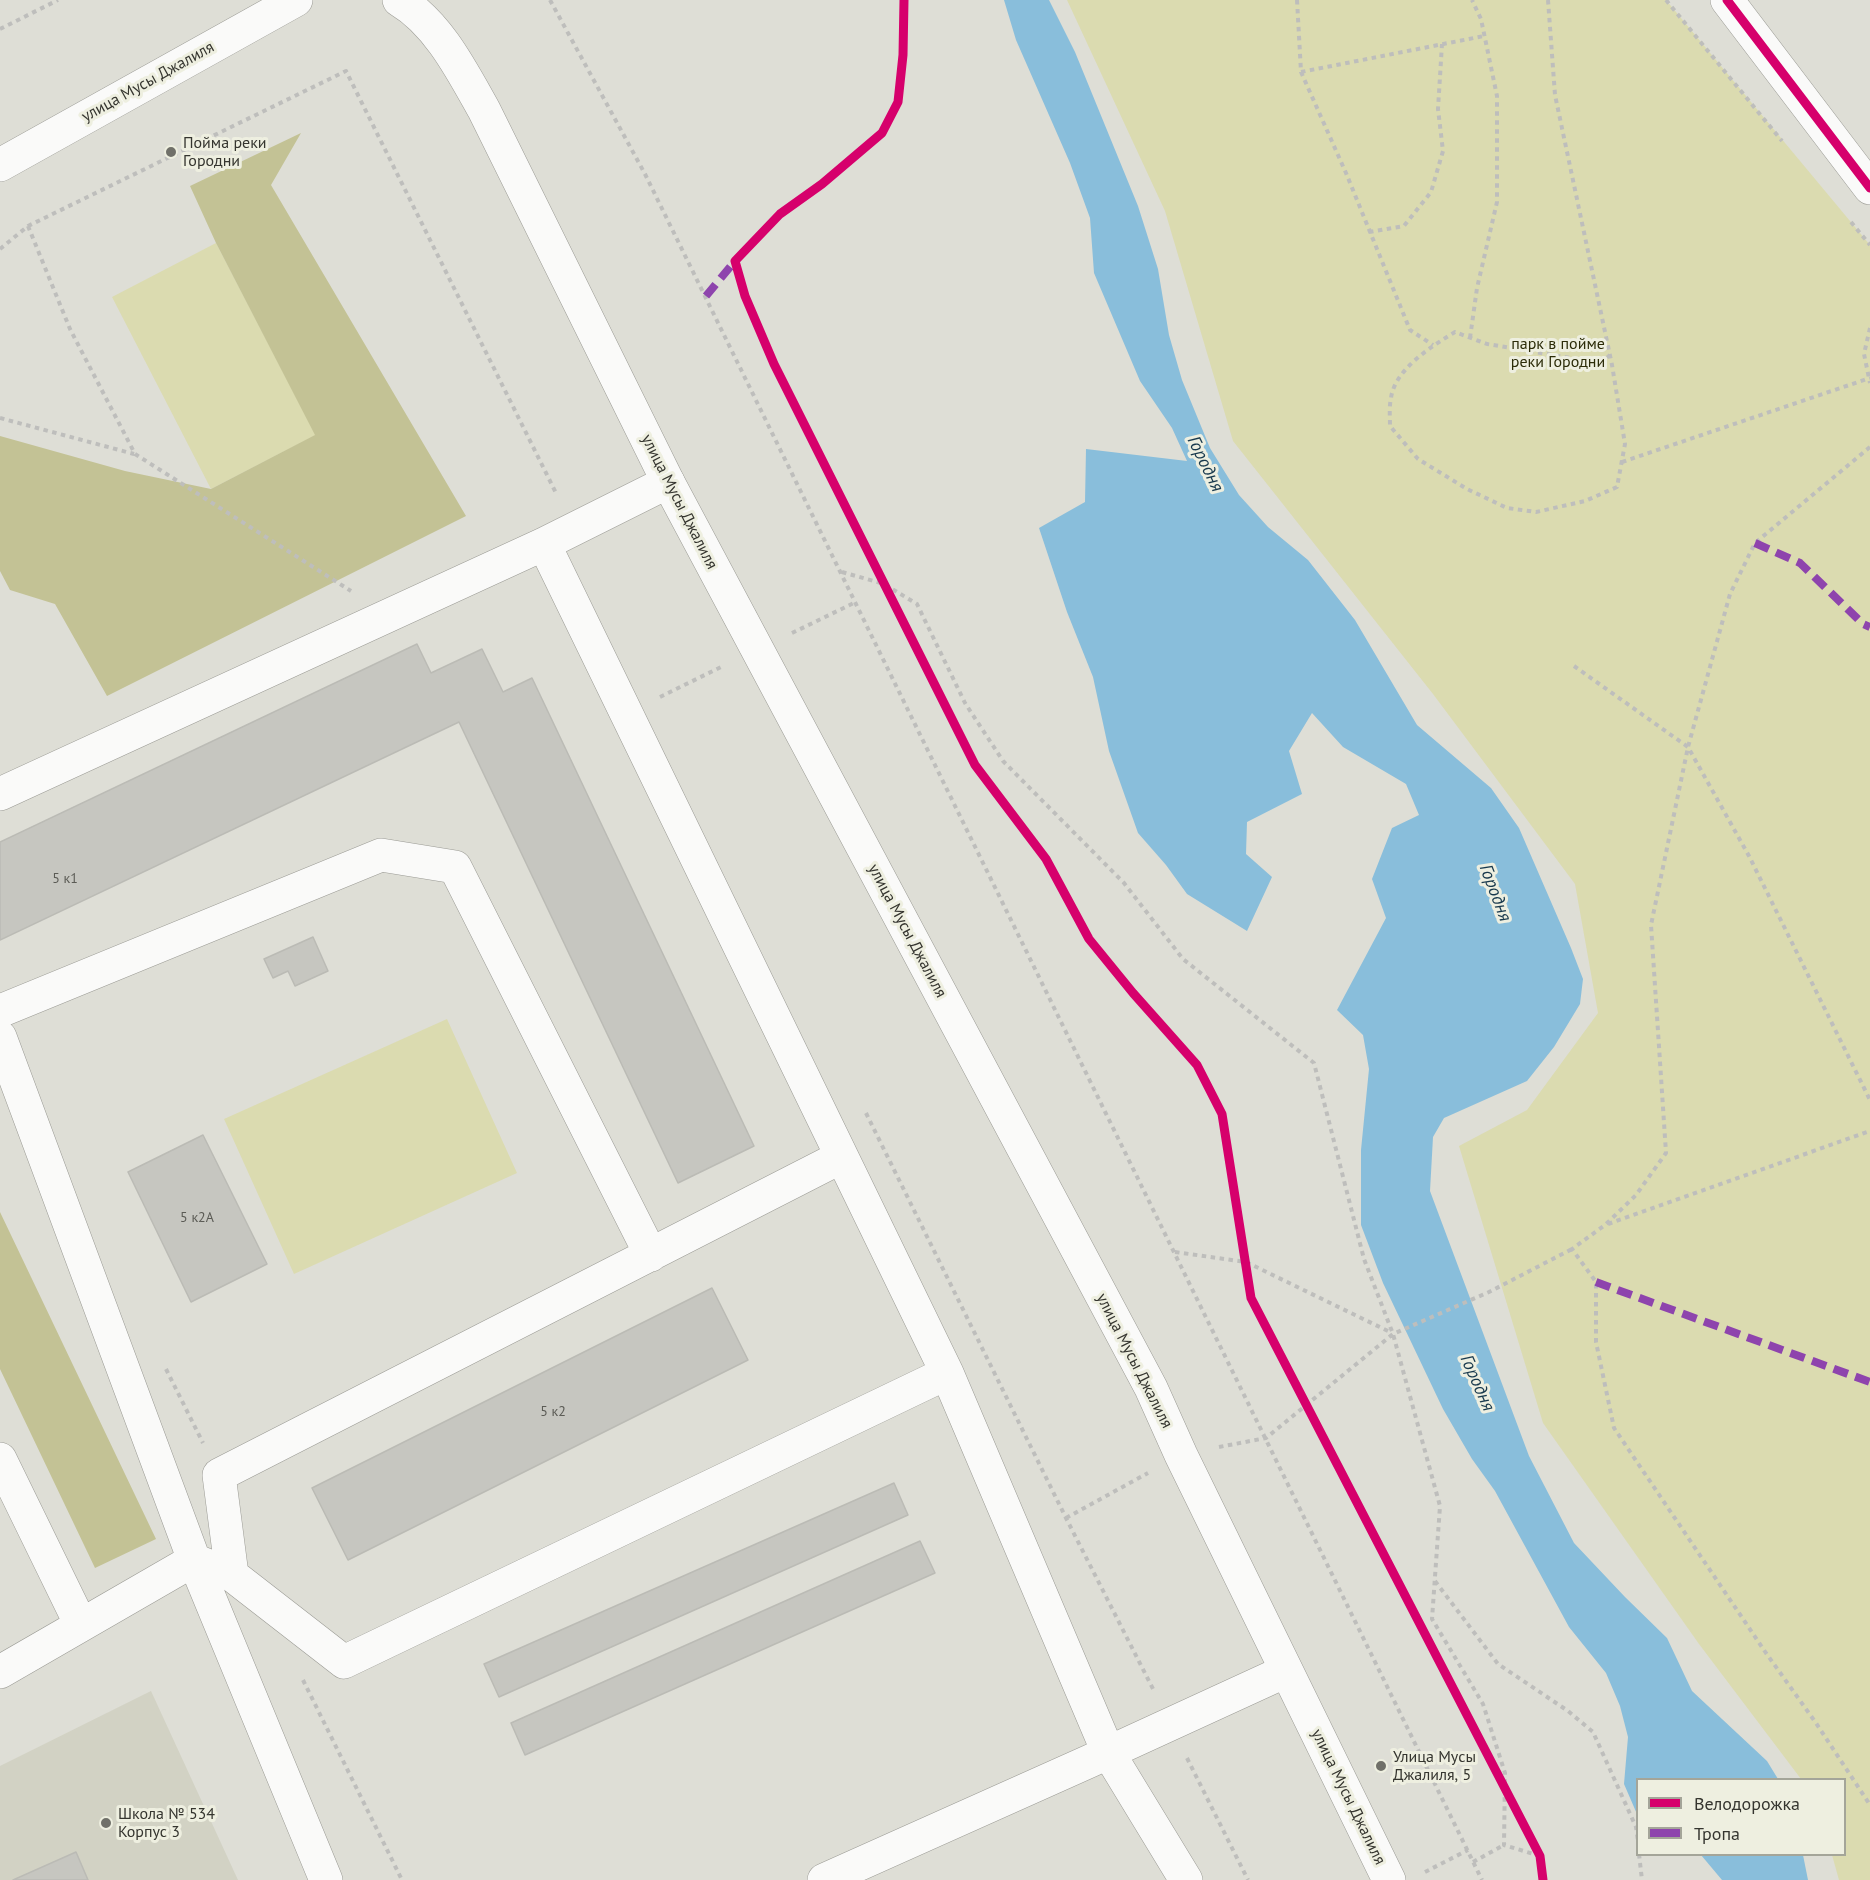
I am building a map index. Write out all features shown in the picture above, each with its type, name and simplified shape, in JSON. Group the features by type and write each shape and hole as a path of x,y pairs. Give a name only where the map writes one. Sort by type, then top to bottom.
{"main road":[{"name":"улица Мусы Джалиля","path":"0,165 296,0"},
{"name":"улица Мусы Джалиля","path":"399,0 433,31 458,64 489,121 668,482 1150,1388 1286,1671 1403,1877"},
{"path":"1727,0 1870,188"},
{"path":"0,794 544,544 668,482"},
{"path":"544,544 947,1373 1108,1752 1186,1880"},
{"path":"0,1011 381,855 455,867 651,1255"},
{"path":"0,1037 194,1560 326,1880"},
{"path":"232,1575 219,1475 841,1157"},
{"path":"194,1560 232,1575 344,1662 947,1373"},
{"path":"0,1459 81,1625"},
{"path":"0,1672 194,1560"},
{"path":"824,1880 1286,1671"}],"path":[{"path":"0,29 58,0"},
{"path":"550,0 645,174 1482,1880"},
{"path":"1297,0 1301,72 1346,173 1410,330 1433,345"},
{"path":"1470,338 1477,288 1497,202 1497,96 1481,19 1472,0"},
{"path":"1548,0 1555,95 1610,355 1625,444 1617,487 1585,501 1536,512 1507,508 1467,489 1418,459 1389,426 1391,395 1406,368 1433,345 1455,333 1487,344 1601,363 1610,355"},
{"path":"1666,0 1788,147"},
{"path":"1301,72 1484,36"},
{"path":"1369,232 1404,225 1431,192 1443,151 1438,109 1442,44"},
{"path":"1848,218 1870,245"},
{"path":"0,249 28,226 70,328 135,454"},
{"path":"1621,462 1870,380 1864,354 1870,328"},
{"path":"0,418 135,454 390,615"},
{"path":"1266,1438 1393,1334 1490,1292 1572,1249 1605,1225 1636,1195 1666,1153 1651,925 1688,747 1730,594 1755,543 1870,447"},
{"path":"842,572 884,584 917,604 964,703 1003,761 1124,883 1183,959 1314,1063 1364,1259 1393,1334 1440,1506 1432,1619 1483,1704 1505,1773 1504,1845"},
{"path":"879,573 894,603"},
{"path":"1574,666 1688,747 1749,856 1870,1100"},
{"path":"1605,1225 1870,1131"},
{"path":"1572,1249 1596,1282 1596,1342 1614,1428 1870,1805"},
{"path":"1245,1251 1247,1266"},
{"path":"1175,1252 1247,1266 1393,1334"},
{"path":"1301,1395 1312,1415"},
{"path":"1434,1581 1498,1664 1568,1711 1593,1732 1636,1827"},
{"path":"299,1672 402,1880"},
{"path":"1488,1756 1515,1807"},
{"path":"1473,1862 1504,1845"},
{"path":"1504,1845 1541,1860"},
{"path":"1535,1846 1541,1860"},
{"path":"1403,1877 1468,1850"},
{"path":"1639,1856 1642,1880"}],"shaded area":[{"path":"301,133 271,185 466,516 107,696 55,604 10,590 0,571 0,436 125,471 211,489 315,435 216,243 190,186"},
{"path":"0,1212 156,1539 95,1568 0,1369"},
{"name":"Школа № 534 Корпус 3","path":"151,1691 238,1880 0,1880 0,1766"}],"green space":[{"name":"парк в пойме реки Городни","path":"1067,0 1666,0 1870,245 1870,1880 1839,1880 1832,1856 1846,1856 1846,1778 1800,1778 1699,1644 1543,1423 1459,1146 1527,1110 1598,1013 1575,884 1433,694 1233,441 1165,211"},
{"path":"216,243 316,435 211,489 112,297"},
{"path":"447,1019 517,1173 294,1274 224,1119"}],"water":[{"name":"Городня","path":"1004,0 1049,0 1075,52 1138,206 1158,269 1169,335 1182,380 1210,448 1239,495 1268,527 1308,560 1355,620 1417,725 1491,788 1519,828 1583,979 1580,1004 1554,1047 1527,1081 1444,1118 1433,1137 1430,1191 1529,1456 1574,1543 1667,1638 1692,1691 1767,1761 1777,1778 1636,1778 1636,1812 1624,1784 1628,1737 1620,1706 1606,1673 1569,1627 1495,1491 1472,1459 1443,1409 1383,1283 1361,1225 1361,1150 1369,1069 1363,1035 1337,1010 1386,918 1372,879 1392,828 1419,815 1406,784 1343,747 1312,713 1289,751 1302,794 1247,822 1246,854 1272,877 1247,931 1187,894 1138,833 1109,751 1093,677 1067,612 1039,528 1085,502 1086,449 1187,461 1172,428 1140,381 1094,273 1090,218 1070,163 1016,40"},
{"path":"1702,1856 1803,1856 1808,1880 1722,1880"}],"building":[{"path":"417,644 431,673 482,649 503,692 532,678 754,1146 678,1183 459,722 0,940 0,842"},
{"path":"313,937 328,971 295,986 288,971 273,978 264,959"},
{"path":"203,1135 267,1264 191,1302 128,1172"},
{"path":"712,1288 748,1360 348,1560 312,1488"},
{"path":"894,1483 908,1515 499,1697 484,1664"},
{"path":"920,1541 935,1573 525,1755 511,1723"},
{"path":"76,1852 88,1880 13,1880"}],"marked path":[{"path":"706,296 735,261"},
{"path":"1755,543 1800,563 1863,624 1870,627"},
{"path":"1596,1282 1870,1382"}],"cycle path":[{"path":"904,0 903,55 898,102 882,133 822,184 780,214 735,261 745,296 774,364 975,765 1046,859 1089,939 1197,1065 1222,1114 1251,1298 1540,1856 1543,1880"},
{"path":"1727,0 1870,188"}],"place":[{"name":"Пойма реки Городни","path":"171,152"},
{"name":"Улица Мусы Джалиля, 5","path":"1381,1766"},
{"name":"Школа № 534 Корпус 3","path":"106,1823"}]}
